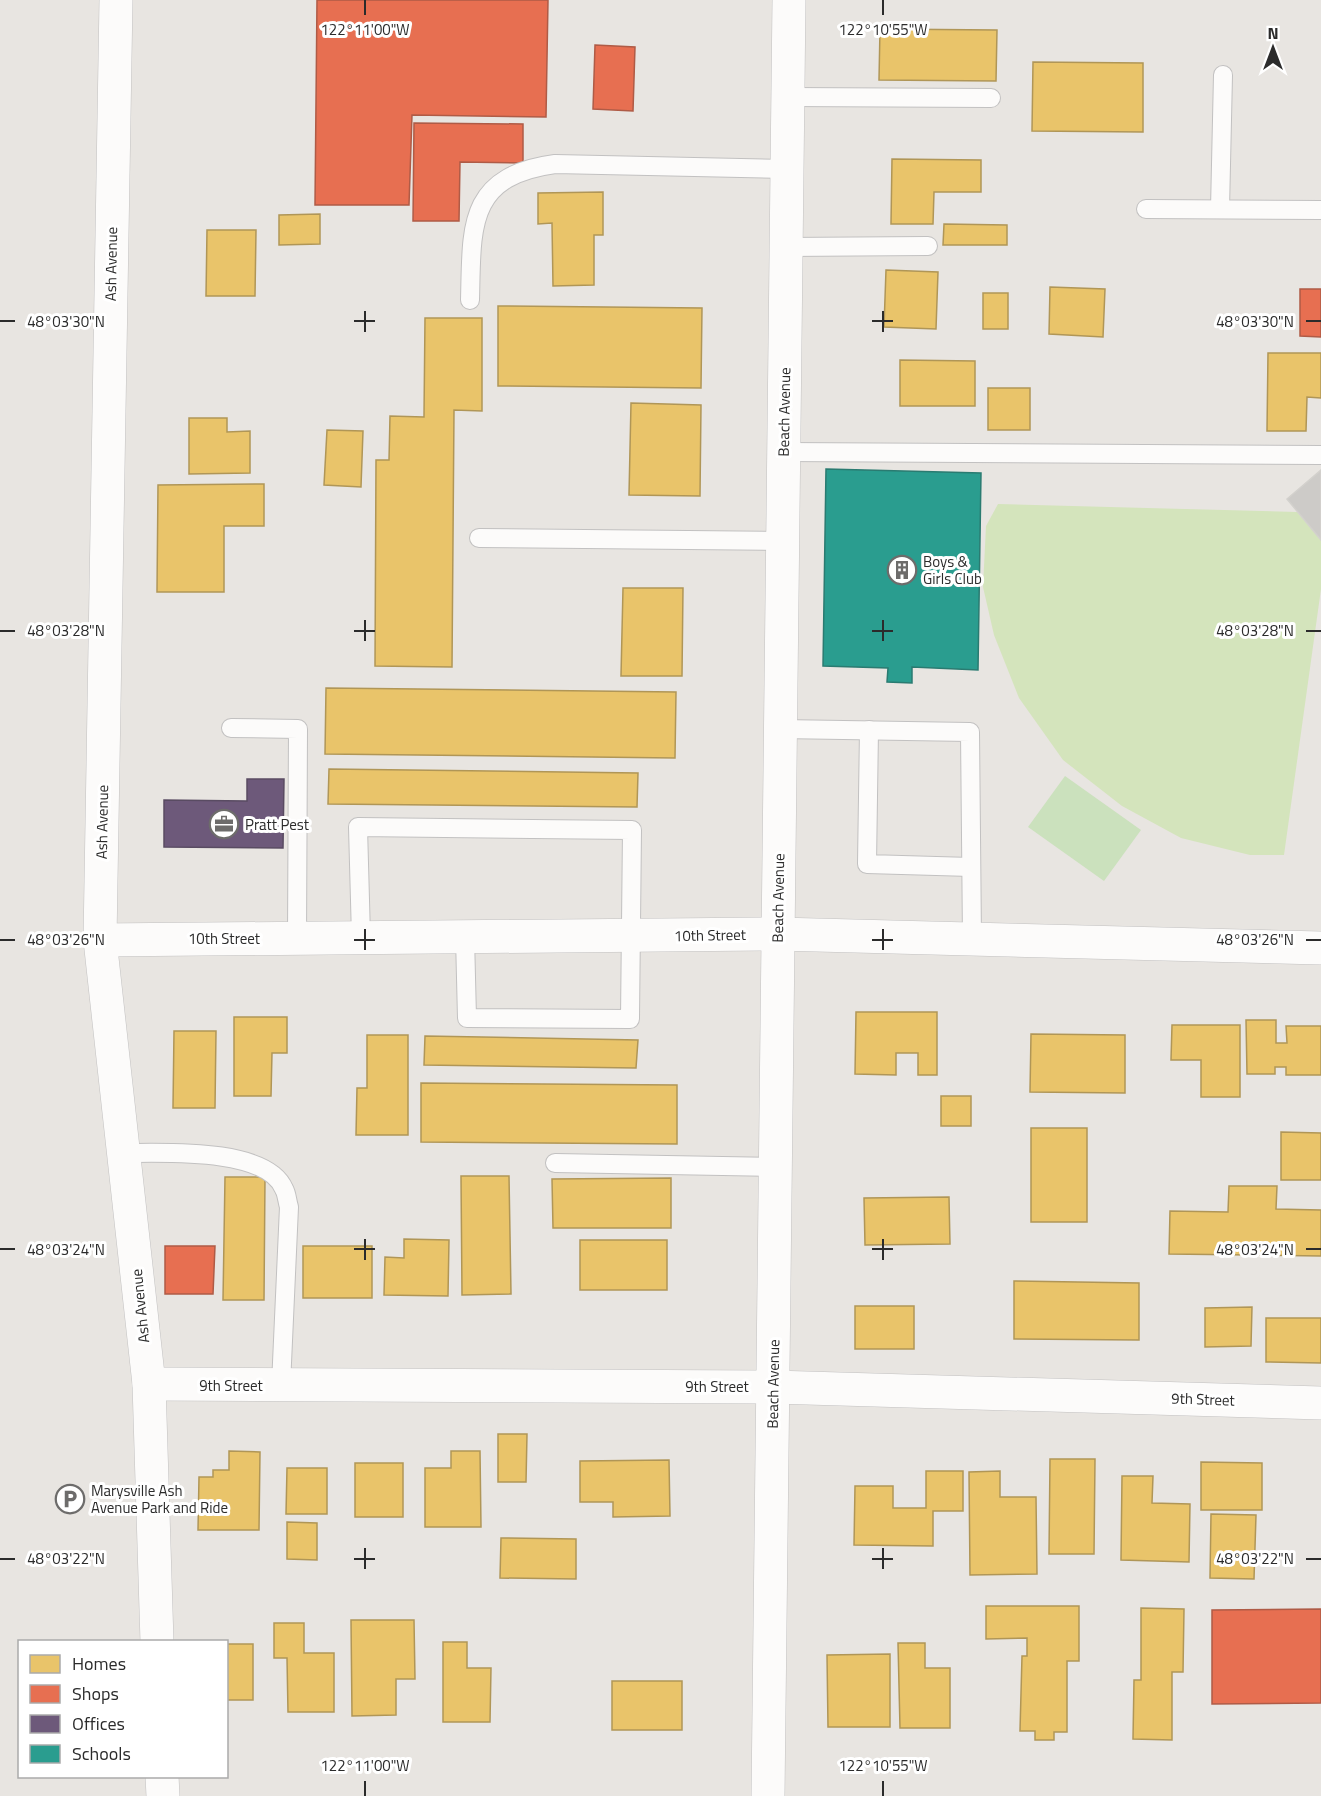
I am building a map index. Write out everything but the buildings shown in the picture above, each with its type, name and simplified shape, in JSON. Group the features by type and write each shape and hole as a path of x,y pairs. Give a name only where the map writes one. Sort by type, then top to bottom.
{"street":[{"name":"Ash Avenue","path":"116,0 100,940 148,1384 158,1640"},
{"name":"Beach Avenue","path":"768,1796 789,0"},
{"name":"10th Street","path":"100,940 778,934 1321,948"},
{"name":"9th Street","path":"148,1384 773,1387 1321,1403"},
{"path":"162,1778 163,1796"}],"lane":[{"path":"1220,209 1223,75"},
{"path":"788,97 991,98"},
{"path":"470,300 472,234 476,216 488,195 509,177 522,171 555,164 786,169"},
{"path":"1146,208 1321,210"},
{"path":"785,247 927,246"},
{"path":"783,452 1321,455"},
{"path":"478,538 782,541"},
{"path":"231,728 298,729 297,938"},
{"path":"780,729 970,732 972,939"},
{"path":"869,730 867,864 971,867"},
{"path":"361,937 358,826 632,830 630,1019 467,1018 465,937"},
{"path":"123,1153 183,1153 227,1157 271,1173 284,1187 289,1207 281,1385"},
{"path":"555,1163 775,1167"}],"green space":[{"path":"998,504 1297,512 1321,540 1321,589 1284,855 1250,855 1181,838 1122,806 1063,760 1019,698 994,635 983,587 986,526"},
{"path":"1065,776 1141,830 1104,881 1028,827"}],"place":[{"name":"Boys & Girls Club","path":"902,570"},
{"name":"Pratt Pest","path":"224,824"},
{"name":"Marysville Ash Avenue Park and Ride","path":"70,1499"}]}
